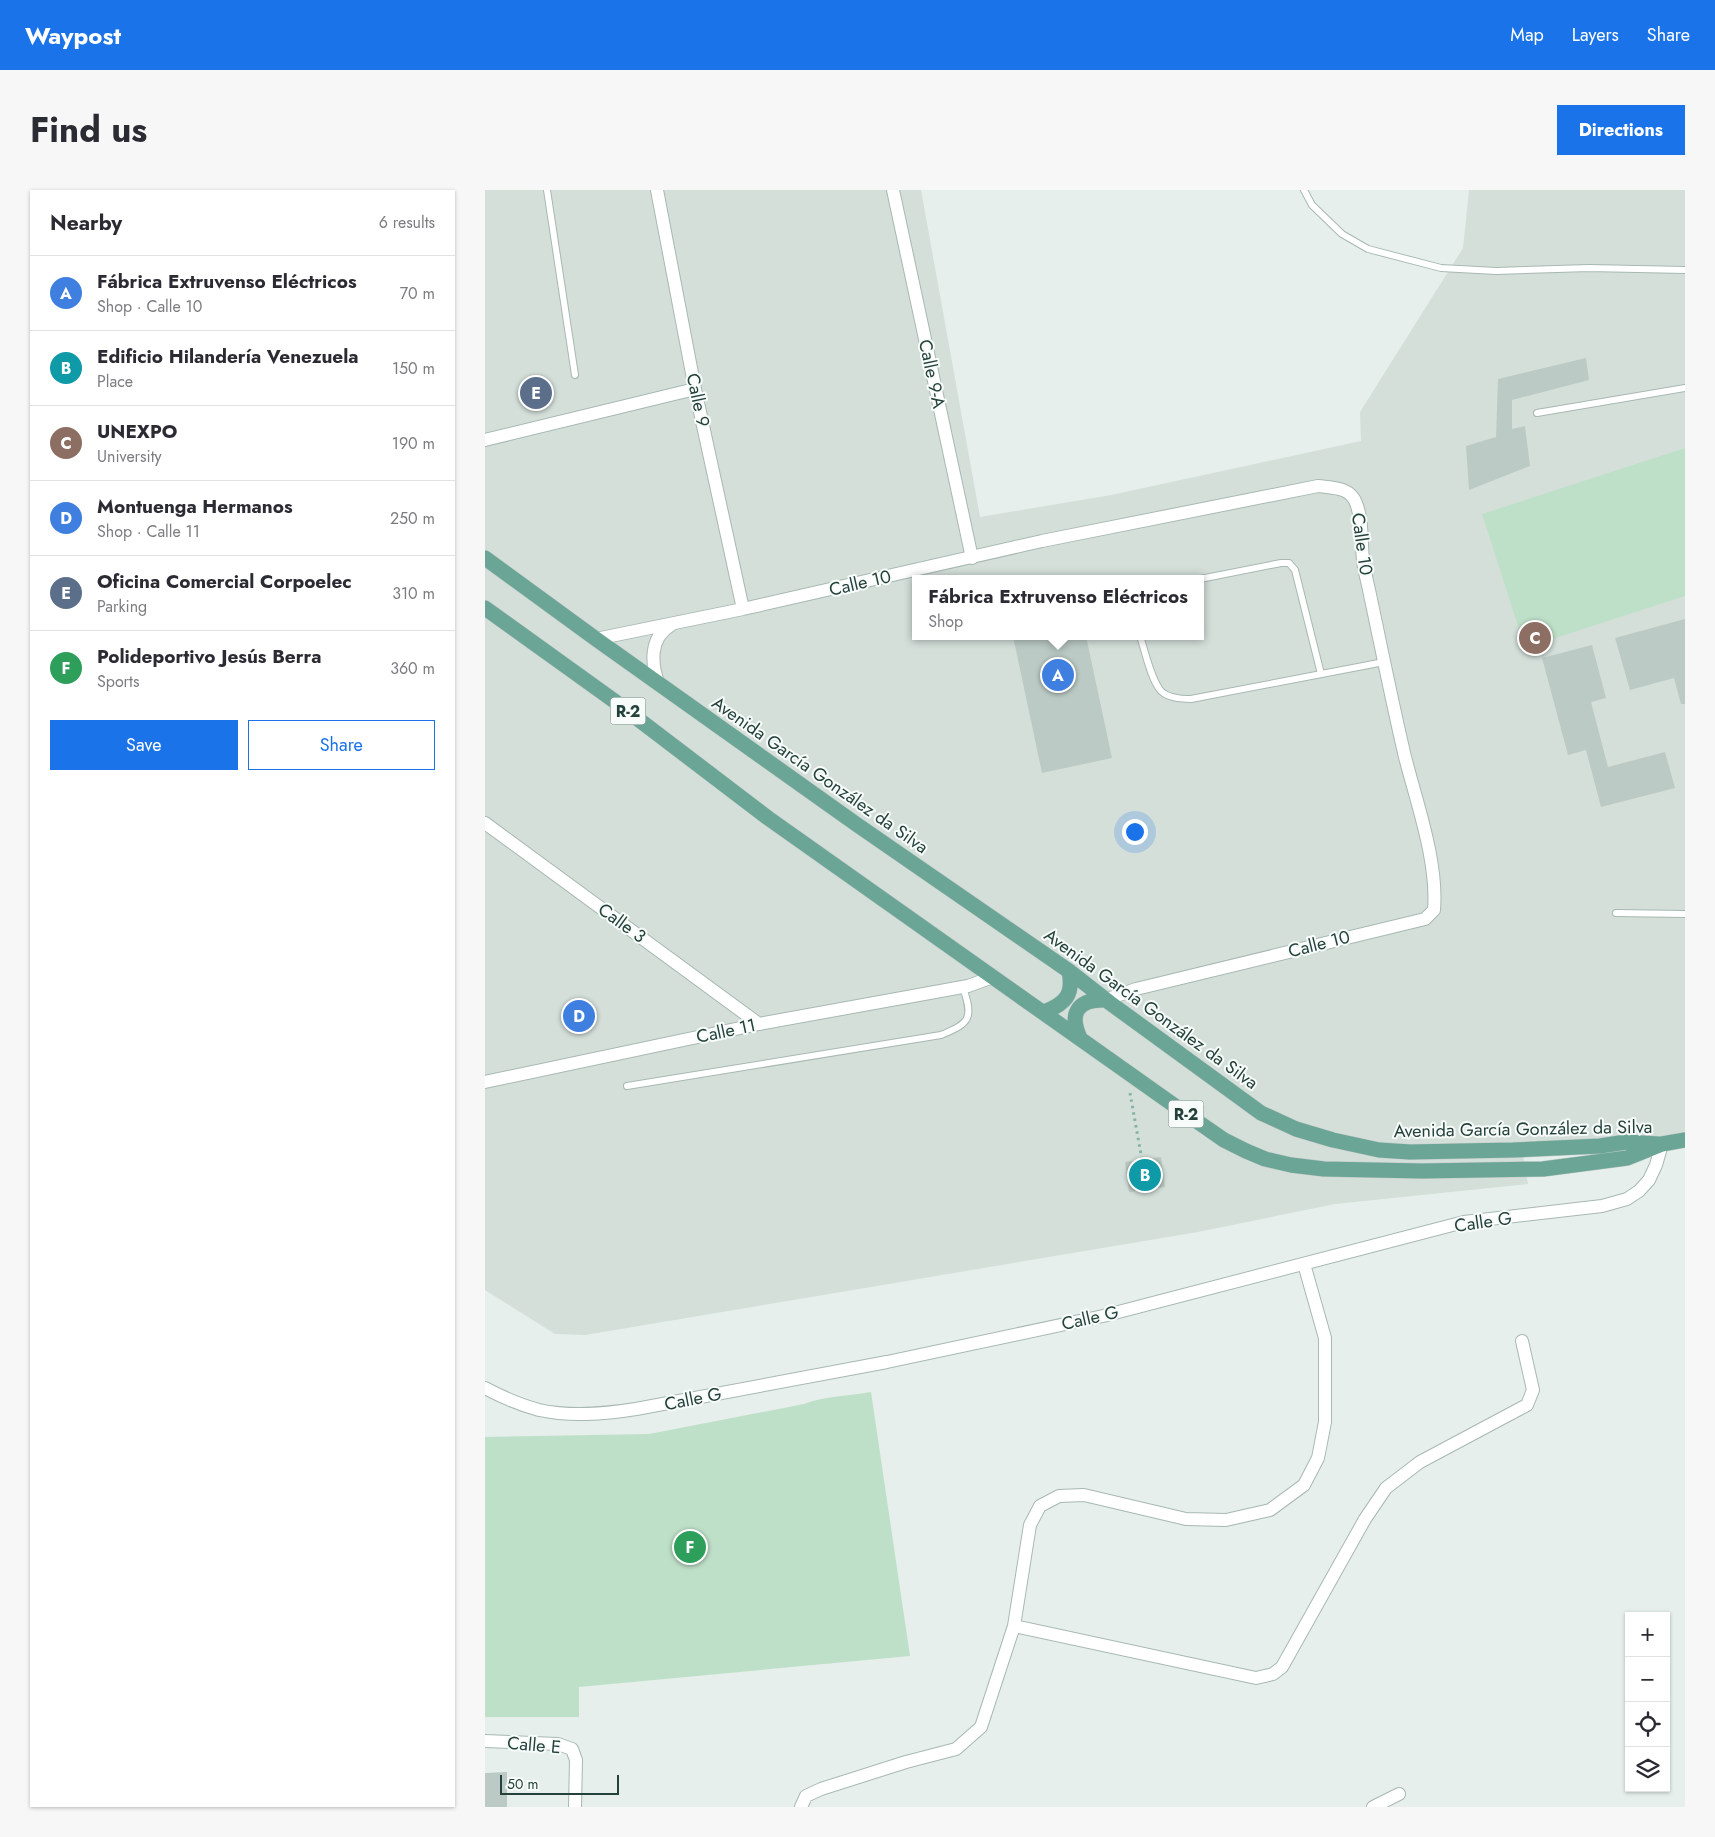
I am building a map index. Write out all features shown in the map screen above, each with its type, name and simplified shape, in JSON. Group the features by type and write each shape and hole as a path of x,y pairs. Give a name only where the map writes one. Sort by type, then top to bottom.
{"main road":[{"name":"Avenida García González da Silva","path":"485,558 659,685 855,824 1069,971 1105,1000 1261,1113 1295,1129 1379,1150 1409,1152 1554,1149 1626,1142 1662,1144"},
{"name":"Avenida García González da Silva","path":"485,608 613,700 768,818 1224,1140 1246,1152 1291,1165 1356,1170 1543,1169 1627,1158 1662,1144"},
{"path":"1044,1012 1057,1008 1068,997 1071,980 1069,971"},
{"path":"1080,1038 1075,1027 1074,1016 1079,1008 1094,999 1105,1000"},
{"name":"R-2","path":"1662,1144 1685,1140"}],"street":[{"name":"Calle 9","path":"657,190 695,389 743,609"},
{"name":"Calle 9-A","path":"893,190 972,558"},
{"path":"485,440 695,389"},
{"name":"Calle 10","path":"596,639 743,609 1042,541 1318,486 1338,488 1349,492 1358,508 1363,562 1395,716 1430,858 1435,892 1434,910 1425,918 1136,989 1105,1000"},
{"path":"659,685 654,673 654,649 664,629 673,624"},
{"name":"Calle 3","path":"485,823 759,1024"},
{"path":"966,986 974,963"},
{"name":"Calle 11","path":"485,1082 759,1024 966,986 993,977"},
{"name":"Calle G","path":"485,1388 509,1400 539,1410 601,1414 887,1362 1075,1322 1464,1222 1602,1206 1627,1200 1649,1180 1656,1166 1662,1144"},
{"path":"801,1807 807,1796 821,1789 906,1762 956,1750 981,1727 1014,1626 1030,1525 1040,1506 1059,1496 1084,1495 1186,1519 1226,1520 1270,1510 1304,1485 1318,1458 1325,1422 1325,1338 1304,1264"},
{"path":"1014,1626 1256,1678 1273,1674 1282,1667 1365,1519 1387,1488 1420,1462 1527,1405 1533,1390 1522,1341"},
{"name":"Calle E","path":"485,1741 558,1744 572,1749 576,1760 575,1807"},
{"path":"1373,1807 1399,1794"}],"lane":[{"path":"547,190 575,375"},
{"path":"1305,190 1312,205 1342,234 1368,249 1441,268 1496,271 1589,268 1685,270"},
{"path":"1537,413 1685,389"},
{"path":"1204,578 1289,563 1295,570 1321,674"},
{"path":"1141,640 1156,682 1162,692 1176,698 1191,700 1384,662"},
{"path":"1616,913 1685,914"},
{"path":"627,1086 941,1034 962,1026 967,1019 969,1003 966,986"}],"path":[{"path":"1125,1070 1142,1160"}],"shaded area":[{"path":"485,190 921,190 980,517 1111,495 1361,441 1360,412 1463,248 1469,190 1685,190 1685,1140 1522,1150 1528,1184 1335,1204 1198,1232 585,1335 555,1334 485,1290"}],"green space":[{"path":"1685,448 1685,596 1525,648 1482,514"},
{"path":"871,1392 910,1656 579,1687 579,1717 485,1717 485,1437 649,1434 804,1404 820,1399"}],"building":[{"path":"1586,358 1589,380 1512,400 1512,429 1525,426 1530,466 1469,490 1466,446 1496,437 1498,379"},
{"path":"1685,619 1685,704 1681,704 1674,678 1630,690 1615,638"},
{"path":"1014,640 1087,640 1112,758 1042,773"},
{"path":"1592,645 1606,698 1591,702 1608,767 1665,752 1675,788 1601,807 1586,750 1568,755 1542,658"},
{"path":"1161,1157 1165,1187 1129,1192 1125,1162"},
{"path":"507,1772 507,1807 485,1807 485,1773"}],"place":[{"name":"Oficina Comercial Corpoelec","path":"536,393"},
{"name":"UNEXPO","path":"1535,638"},
{"name":"Fábrica Extruvenso Eléctricos","path":"1058,675"},
{"name":"Montuenga Hermanos","path":"579,1016"},
{"name":"Edificio Hilandería Venezuela","path":"1145,1175"},
{"name":"Polideportivo Jesús Berra","path":"690,1547"}]}
